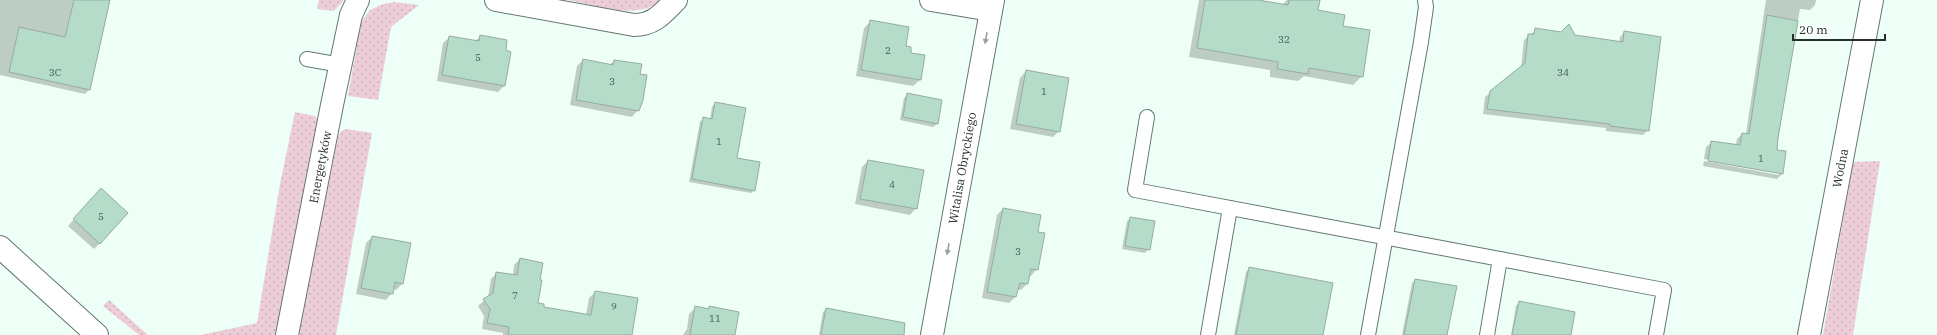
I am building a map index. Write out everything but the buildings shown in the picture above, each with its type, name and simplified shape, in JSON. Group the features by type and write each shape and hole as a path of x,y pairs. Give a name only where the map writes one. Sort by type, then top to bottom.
{"street":[{"name":"Energetyków","path":"287,335 351,15 358,0"},
{"path":"496,0 634,25 644,25 656,20 676,0"},
{"path":"931,0 992,5"},
{"name":"Wodna","path":"1809,335 1872,0"},
{"name":"Witalisa Obryckiego","path":"932,335 992,5"},
{"path":"0,247 97,335"}],"lane":[{"path":"1368,335 1387,237 1421,42 1426,7 1425,0"},
{"path":"308,59 341,64"},
{"path":"1147,117 1135,190 1664,290 1656,335"},
{"path":"1208,335 1230,208"},
{"path":"1487,335 1500,259"}],"shaded area":[{"path":"319,0 344,0 334,11 317,9"},
{"path":"568,0 661,0 652,6 641,10 629,11 604,8"},
{"path":"394,2 419,5 391,27 378,100 348,96 361,22 370,10 383,4"},
{"path":"295,112 315,116 319,121 281,315 275,335 201,335 257,323 280,184"},
{"path":"346,129 372,133 336,335 298,335 338,137 341,131"},
{"path":"1880,161 1853,335 1823,335 1853,162"},
{"path":"109,300 148,335 139,335 103,306"}]}
